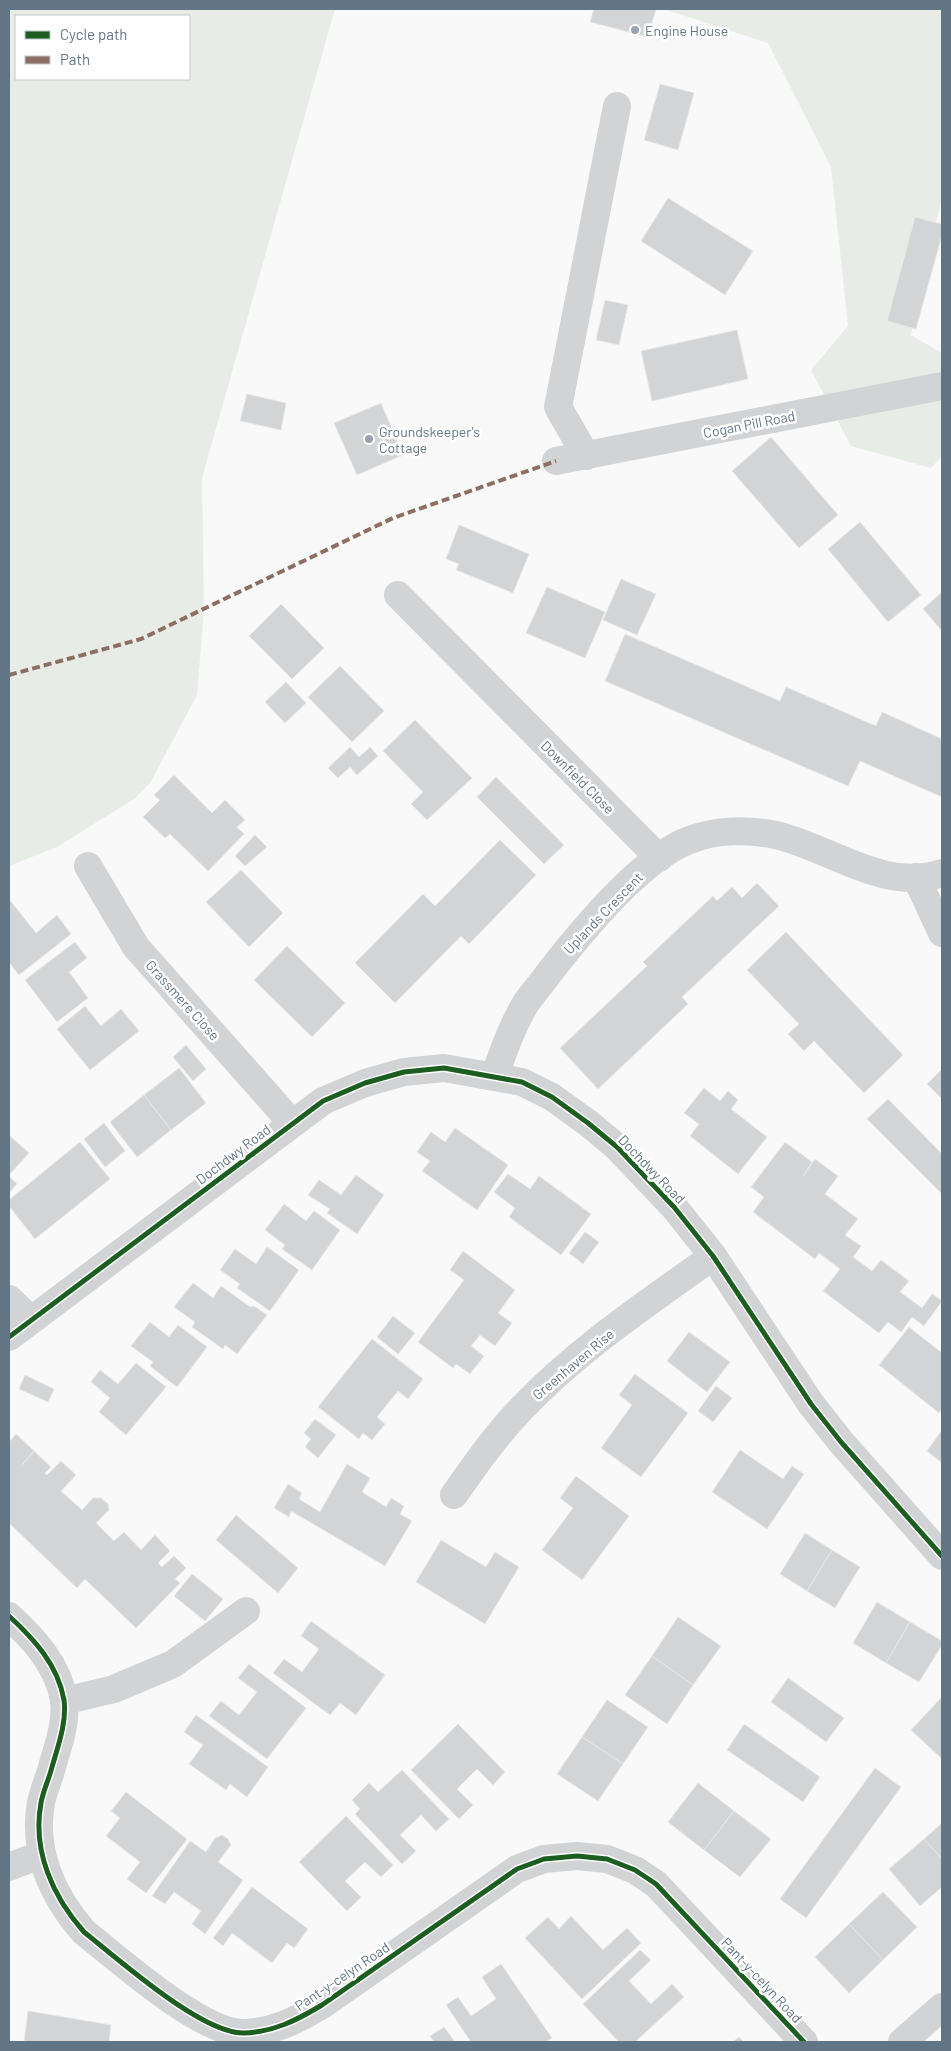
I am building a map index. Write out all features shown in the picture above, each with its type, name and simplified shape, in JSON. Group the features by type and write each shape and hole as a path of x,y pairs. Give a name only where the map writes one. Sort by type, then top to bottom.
{"street":[{"path":"586,456 558,407 617,106"},
{"name":"Cogan Pill Road","path":"556,461 942,386"},
{"name":"Downfield Close","path":"398,595 659,858"},
{"name":"Uplands Crescent","path":"495,1076 514,1026 527,1002 561,958 603,909 634,878 659,858 686,841 715,833 746,831 779,836 810,846 863,869 887,875 916,877 942,873"},
{"name":"Grassmere Close","path":"88,866 136,947 292,1123"},
{"path":"916,877 942,933"},
{"name":"Dochdwy Road","path":"9,1337 292,1123 324,1101 365,1083 404,1072 444,1068 522,1082 552,1097 603,1135 646,1175 713,1256 811,1404 866,1471 942,1556"},
{"name":"Greenhaven Rise","path":"454,1495 490,1443 522,1407 560,1371 713,1256"},
{"path":"9,1299 31,1320"},
{"path":"64,1701 114,1689 173,1664 246,1610"},
{"name":"Pant-y-celyn Road","path":"9,1616 34,1641 48,1659 58,1680 64,1701 62,1729 41,1804 40,1831 42,1854 48,1877 60,1901 84,1932 190,2013 214,2025 242,2033 269,2030 296,2032 322,2005 517,1869 544,1859 577,1856 607,1859 635,1870 656,1884 804,2042"},
{"path":"9,1866 42,1854"},
{"path":"902,2042 942,2007"}],"shaded area":[{"path":"9,9 335,9 202,478 204,609 197,695 150,783 134,799 57,847 9,866"},
{"path":"664,9 942,9 942,197 911,335 942,353 942,456 931,468 851,446 811,370 848,326 831,167 768,43"}],"building":[{"name":"Engine House","path":"594,9 656,9 648,37 590,22"},
{"path":"660,84 694,93 678,150 644,140"},
{"path":"668,198 753,251 725,295 641,241"},
{"path":"915,217 942,224 942,235 916,329 887,321"},
{"path":"605,300 628,305 619,345 596,340"},
{"path":"737,330 748,379 652,401 641,351"},
{"path":"247,394 286,403 281,430 240,421"},
{"name":"Groundskeeper's Cottage","path":"381,403 403,455 357,475 334,423"},
{"path":"771,437 838,515 799,548 732,471"},
{"path":"860,522 921,595 888,622 828,549"},
{"path":"459,525 529,554 513,593 456,570 459,564 446,559"},
{"path":"621,579 656,594 637,635 603,620"},
{"path":"547,587 605,612 585,658 526,633"},
{"path":"942,592 942,631 923,609"},
{"path":"281,604 324,648 292,679 249,636"},
{"path":"625,634 780,701 786,687 876,726 882,712 942,739 942,797 860,761 848,786 605,681"},
{"path":"340,666 384,711 352,742 308,697"},
{"path":"286,682 306,703 285,723 265,702"},
{"path":"415,720 472,778 427,820 411,804 423,792 383,751"},
{"path":"350,747 359,757 370,747 378,756 357,775 350,767 338,778 328,768"},
{"path":"174,775 212,813 225,800 245,820 237,827 244,834 208,871 170,834 165,838 143,817 160,800 154,795"},
{"path":"496,777 564,845 544,864 477,797"},
{"path":"255,835 267,847 245,866 235,856"},
{"path":"500,840 536,875 469,944 461,936 395,1003 355,963 423,894 435,906"},
{"path":"241,870 283,913 249,947 206,902"},
{"path":"757,883 779,906 682,997 688,1004 598,1089 560,1048 647,966 643,962 713,896 717,901 732,887 742,898"},
{"path":"9,899 36,933 57,915 71,934 19,975 9,962"},
{"path":"786,932 903,1055 864,1093 814,1041 804,1051 788,1034 799,1024 747,970"},
{"path":"75,942 87,958 69,972 88,998 57,1022 25,980"},
{"path":"287,946 345,1003 312,1037 254,980"},
{"path":"85,1006 101,1026 121,1009 139,1031 90,1070 57,1029"},
{"path":"186,1045 206,1069 193,1081 173,1057"},
{"path":"179,1068 206,1103 171,1130 144,1095"},
{"path":"942,1069 942,1099 927,1084"},
{"path":"704,1088 720,1101 728,1091 738,1100 731,1109 767,1137 738,1174 690,1136 699,1124 684,1113"},
{"path":"144,1095 171,1130 137,1157 110,1122"},
{"path":"888,1099 942,1154 942,1194 867,1119"},
{"path":"104,1123 125,1151 105,1167 84,1139"},
{"path":"455,1128 508,1165 477,1210 422,1171 430,1161 417,1152 431,1132 445,1142"},
{"path":"9,1135 29,1153 9,1175"},
{"path":"80,1142 110,1179 35,1239 9,1206 9,1200"},
{"path":"785,1142 812,1162 803,1176 815,1159 838,1176 825,1194 858,1219 845,1235 861,1246 853,1257 872,1271 881,1260 909,1281 900,1292 922,1308 932,1294 942,1301 924,1326 912,1317 901,1332 888,1322 879,1333 823,1291 840,1269 819,1253 815,1259 753,1212 764,1197 751,1187"},
{"path":"508,1174 530,1189 539,1176 591,1214 561,1255 509,1217 515,1208 494,1192"},
{"path":"356,1175 384,1195 357,1234 327,1213 330,1209 308,1195 319,1180 341,1195"},
{"path":"9,1176 17,1184 9,1193"},
{"path":"284,1204 306,1221 314,1211 340,1230 312,1270 282,1249 285,1245 265,1230"},
{"path":"585,1232 599,1242 583,1264 569,1253"},
{"path":"267,1247 299,1270 270,1311 237,1288 240,1284 220,1270 235,1249 256,1264"},
{"path":"463,1251 515,1290 498,1313 512,1323 495,1346 480,1335 471,1346 484,1356 470,1374 456,1364 453,1368 418,1342 464,1280 450,1270"},
{"path":"193,1283 213,1298 221,1286 250,1307 254,1306 267,1315 237,1354 225,1345 223,1349 192,1327 195,1322 174,1307"},
{"path":"393,1316 415,1333 398,1354 377,1337"},
{"path":"150,1322 169,1337 178,1325 207,1347 177,1387 150,1366 153,1362 131,1346"},
{"path":"909,1327 942,1353 942,1409 939,1413 879,1365"},
{"path":"689,1332 730,1362 707,1392 667,1361"},
{"path":"372,1339 423,1379 408,1399 398,1391 377,1417 385,1424 372,1440 363,1433 359,1439 318,1407"},
{"path":"136,1363 166,1387 126,1435 99,1412 110,1398 91,1382 100,1370 118,1384"},
{"path":"635,1374 688,1413 641,1477 601,1448 632,1405 619,1395"},
{"path":"25,1375 54,1389 48,1402 19,1389"},
{"path":"716,1386 732,1398 713,1422 698,1411"},
{"path":"315,1419 336,1435 318,1458 305,1447 311,1439 304,1433"},
{"path":"942,1430 942,1463 927,1451"},
{"path":"16,1434 51,1467 45,1473 47,1475 61,1461 76,1475 61,1491 82,1510 93,1498 101,1498 108,1504 109,1510 96,1523 114,1541 124,1532 141,1550 155,1535 170,1551 158,1563 162,1567 174,1556 186,1568 175,1579 180,1583 136,1628 85,1579 77,1588 9,1523 9,1442"},
{"path":"740,1450 783,1479 792,1466 804,1474 767,1529 712,1492"},
{"path":"347,1464 370,1478 362,1492 386,1507 391,1498 404,1506 400,1514 412,1521 385,1566 291,1511 289,1517 274,1508 288,1484 302,1493 299,1499 320,1512"},
{"path":"576,1476 629,1516 582,1580 542,1550 573,1508 560,1498"},
{"path":"236,1515 298,1568 278,1593 216,1540"},
{"path":"805,1533 832,1550 807,1591 780,1574"},
{"path":"441,1540 486,1567 495,1552 519,1567 485,1624 416,1582"},
{"path":"832,1550 860,1567 835,1608 807,1591"},
{"path":"192,1574 223,1599 205,1621 174,1596"},
{"path":"877,1602 910,1622 886,1663 853,1643"},
{"path":"678,1617 721,1646 693,1685 652,1656"},
{"path":"311,1621 385,1675 356,1715 340,1703 330,1715 273,1673 284,1659 302,1672 319,1649 301,1636"},
{"path":"910,1622 942,1641 942,1645 919,1682 886,1663"},
{"path":"652,1656 693,1685 667,1724 625,1695"},
{"path":"249,1664 306,1708 267,1759 209,1716 221,1701 239,1715 257,1692 238,1678"},
{"path":"788,1678 844,1718 826,1742 771,1702"},
{"path":"942,1697 942,1759 911,1730"},
{"path":"607,1700 648,1727 623,1764 582,1737"},
{"path":"196,1715 268,1767 247,1797 230,1784 226,1790 189,1764 203,1745 184,1732"},
{"path":"458,1724 505,1772 493,1785 477,1769 457,1789 473,1805 459,1819 411,1770"},
{"path":"744,1724 820,1777 803,1802 727,1750"},
{"path":"582,1737 623,1764 598,1801 557,1774"},
{"path":"875,1768 901,1787 806,1918 780,1899"},
{"path":"402,1770 449,1819 436,1831 421,1815 400,1835 416,1851 402,1864 355,1814 360,1809 352,1800 369,1783 378,1792"},
{"path":"698,1783 734,1811 704,1850 668,1822"},
{"path":"126,1792 187,1839 146,1893 127,1879 140,1862 106,1836 120,1818 111,1811"},
{"path":"734,1811 771,1839 740,1877 704,1850"},
{"path":"346,1816 393,1865 381,1877 365,1862 345,1881 361,1897 347,1911 299,1862"},
{"path":"942,1823 942,1859 924,1839"},
{"path":"222,1835 228,1839 231,1845 218,1862 243,1880 205,1934 192,1924 201,1911 174,1892 165,1904 152,1896 190,1841 206,1852 215,1838"},
{"path":"924,1839 942,1859 942,1887 920,1906 889,1869"},
{"path":"252,1887 308,1929 294,1948 287,1943 272,1963 232,1933 223,1946 213,1938"},
{"path":"883,1892 917,1927 883,1960 849,1924"},
{"path":"571,1916 603,1950 627,1928 641,1943 582,1999 525,1938 548,1917 559,1929"},
{"path":"849,1924 883,1960 849,1993 815,1957"},
{"path":"640,1950 651,1960 629,1981 651,2004 672,1984 684,1997 635,2042 619,2042 583,2004"},
{"path":"501,1964 552,2038 546,2042 471,2042 446,2005 458,1997 471,2016 496,1999 482,1977"},
{"path":"28,2011 111,2025 109,2042 24,2042"},
{"path":"444,2027 455,2042 434,2042 430,2036"},
{"path":"739,2037 744,2042 733,2042"}],"marked path":[{"path":"9,675 141,639 393,518 556,461"}],"cycle path":[{"path":"9,1337 323,1101 365,1083 404,1072 444,1068 522,1082 552,1097 588,1123 617,1147 674,1207 713,1256 811,1404 841,1442 942,1556"},
{"path":"9,1616 36,1643 51,1664 61,1687 64,1700 65,1708 61,1734 42,1798 39,1821 42,1856 54,1888 63,1904 84,1932 161,1993 206,2021 226,2030 244,2033 275,2028 303,2016 322,2005 517,1869 544,1859 577,1856 607,1859 635,1870 656,1884 804,2042"}],"place":[{"name":"Engine House","path":"635,30"},
{"name":"Groundskeeper's Cottage","path":"369,439"}]}
